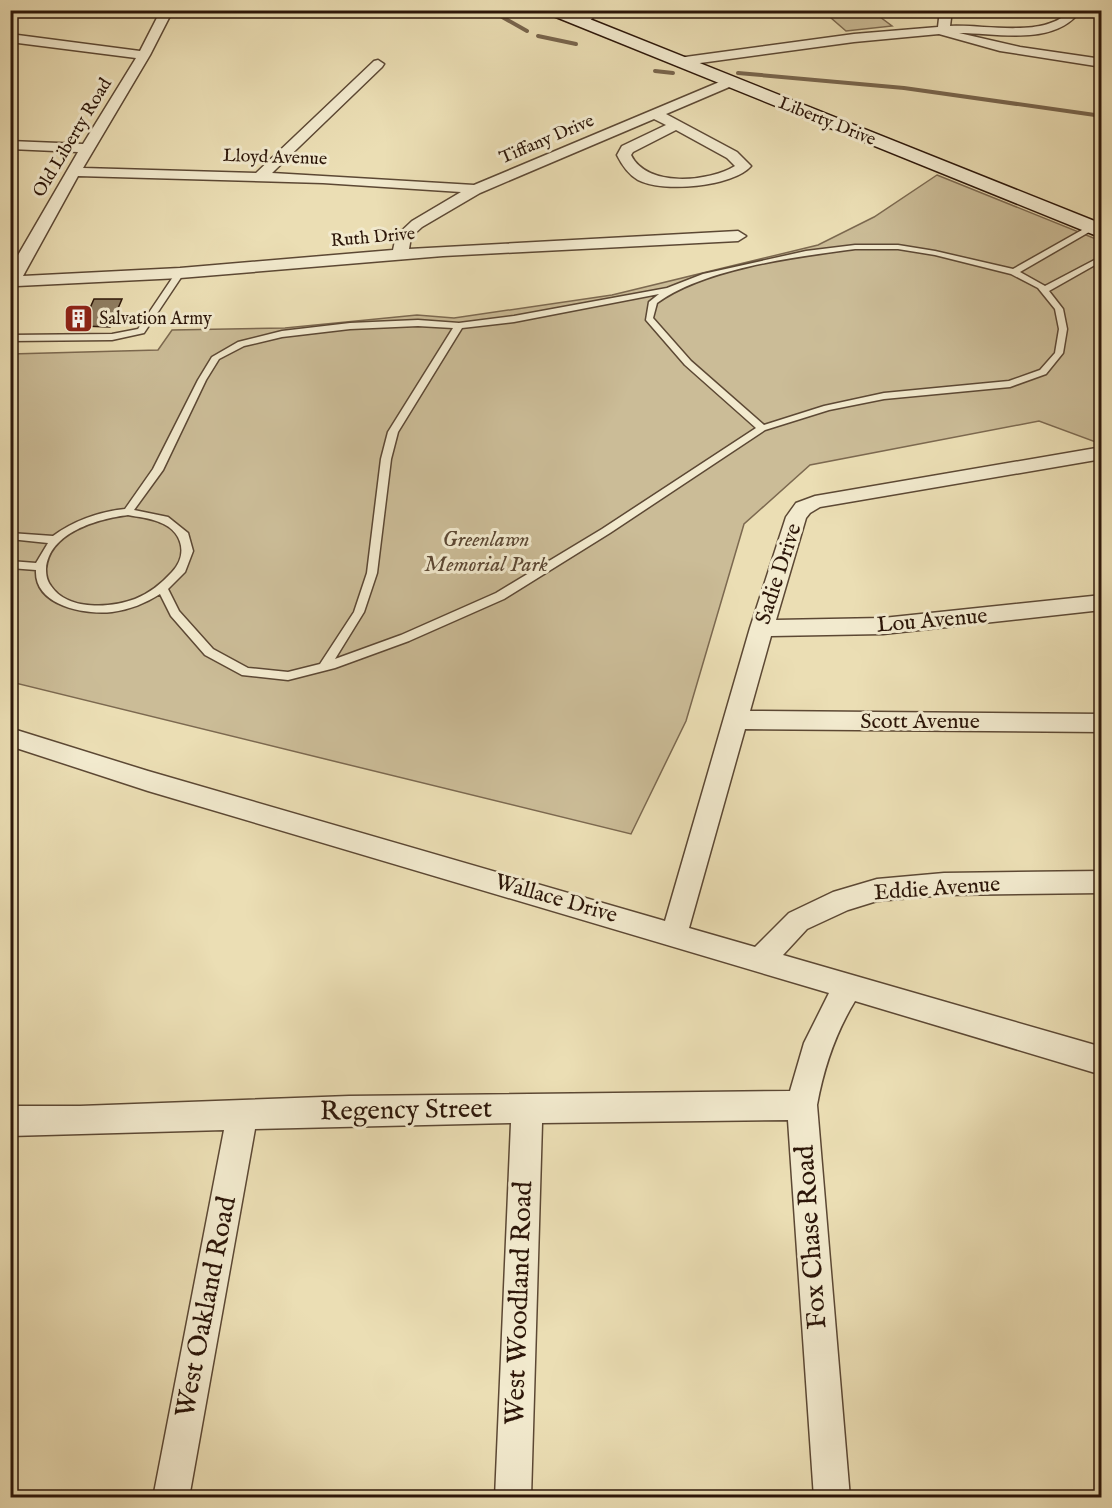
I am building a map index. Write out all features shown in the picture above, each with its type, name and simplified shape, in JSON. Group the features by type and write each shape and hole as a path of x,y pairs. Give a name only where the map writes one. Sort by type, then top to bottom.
{"main road":[{"name":"Liberty Drive","path":"552,10 589,17 678,62 1097,230"}],"street":[{"name":"Old Liberty Road","path":"11,282 18,259 144,55 167,10"},
{"path":"942,31 946,22 946,10"},
{"path":"678,62 888,34 1051,28 1067,21 1076,10"},
{"path":"942,31 1015,49 1101,63"},
{"path":"10,38 144,55"},
{"path":"260,177 378,64"},
{"name":"Tiffany Drive","path":"400,255 404,236 417,224 475,190 729,82"},
{"path":"656,114 732,155 744,166 739,171 720,176 668,183 652,180 629,166 624,155 627,149 676,125"},
{"path":"10,146 86,148"},
{"name":"Lloyd Avenue","path":"73,172 260,177 408,184 475,190"},
{"name":"Ruth Drive","path":"11,282 177,277 400,255 738,236"},
{"name":"Sadie Drive","path":"674,934 738,720 761,628 796,517 803,508 815,502 920,482 1101,453"},
{"name":"Lou Avenue","path":"761,628 883,626 1101,602"},
{"name":"Scott Avenue","path":"738,720 1101,723"},
{"name":"Wallace Drive","path":"10,737 148,781 1101,1061"},
{"name":"Eddie Avenue","path":"760,961 798,921 842,900 877,890 944,884 1101,882"},
{"name":"Fox Chase Road","path":"832,1497 802,1105 808,1070 820,1037 829,1017 849,986"},
{"name":"Regency Street","path":"10,1121 242,1116 349,1111 802,1105"},
{"name":"West Woodland Road","path":"513,1497 527,1108"},
{"name":"West Oakland Road","path":"171,1497 242,1116"}],"lane":[{"path":"1014,272 1097,230"},
{"path":"128,512 158,470 202,380 216,357 241,344 282,334 350,326 418,322 459,326 514,319 670,289 706,276 806,253 855,247 898,247 936,252 1014,272 1041,286 1059,309 1063,329 1059,354 1043,372 1010,384 884,396 827,408 762,428 606,531 500,596 405,638 324,667 288,676 246,672 209,652 175,613 163,589"},
{"path":"1044,290 1101,258"},
{"path":"10,338 112,337 141,331 177,277"},
{"path":"670,289 653,302 649,318 664,338 708,384 762,428"},
{"path":"324,667 359,612 372,573 386,459 393,432 459,326"},
{"path":"128,512 150,514 168,520 181,530 188,544 187,559 178,575 163,589 116,608 90,610 67,606 50,596 40,582 40,567 45,553 55,540 88,520 128,512"},
{"path":"10,536 55,540"},
{"path":"10,564 40,567"}],"green space":[{"path":"823,11 872,11 892,26 846,31"},
{"name":"Greenlawn Memorial Park","path":"937,175 1101,241 1101,444 1039,421 810,465 744,524 686,721 631,834 11,682 11,354 158,350 172,330 285,328 417,315 454,318 612,295 818,245 874,217"}],"building":[{"path":"94,299 122,299 110,327 82,326"}],"waterway":[{"path":"490,10 527,31"},
{"path":"538,36 576,44"},
{"path":"655,71 673,73"},
{"path":"738,73 904,88 1102,116"}],"place":[{"name":"Salvation Army","path":"78,319"}]}
